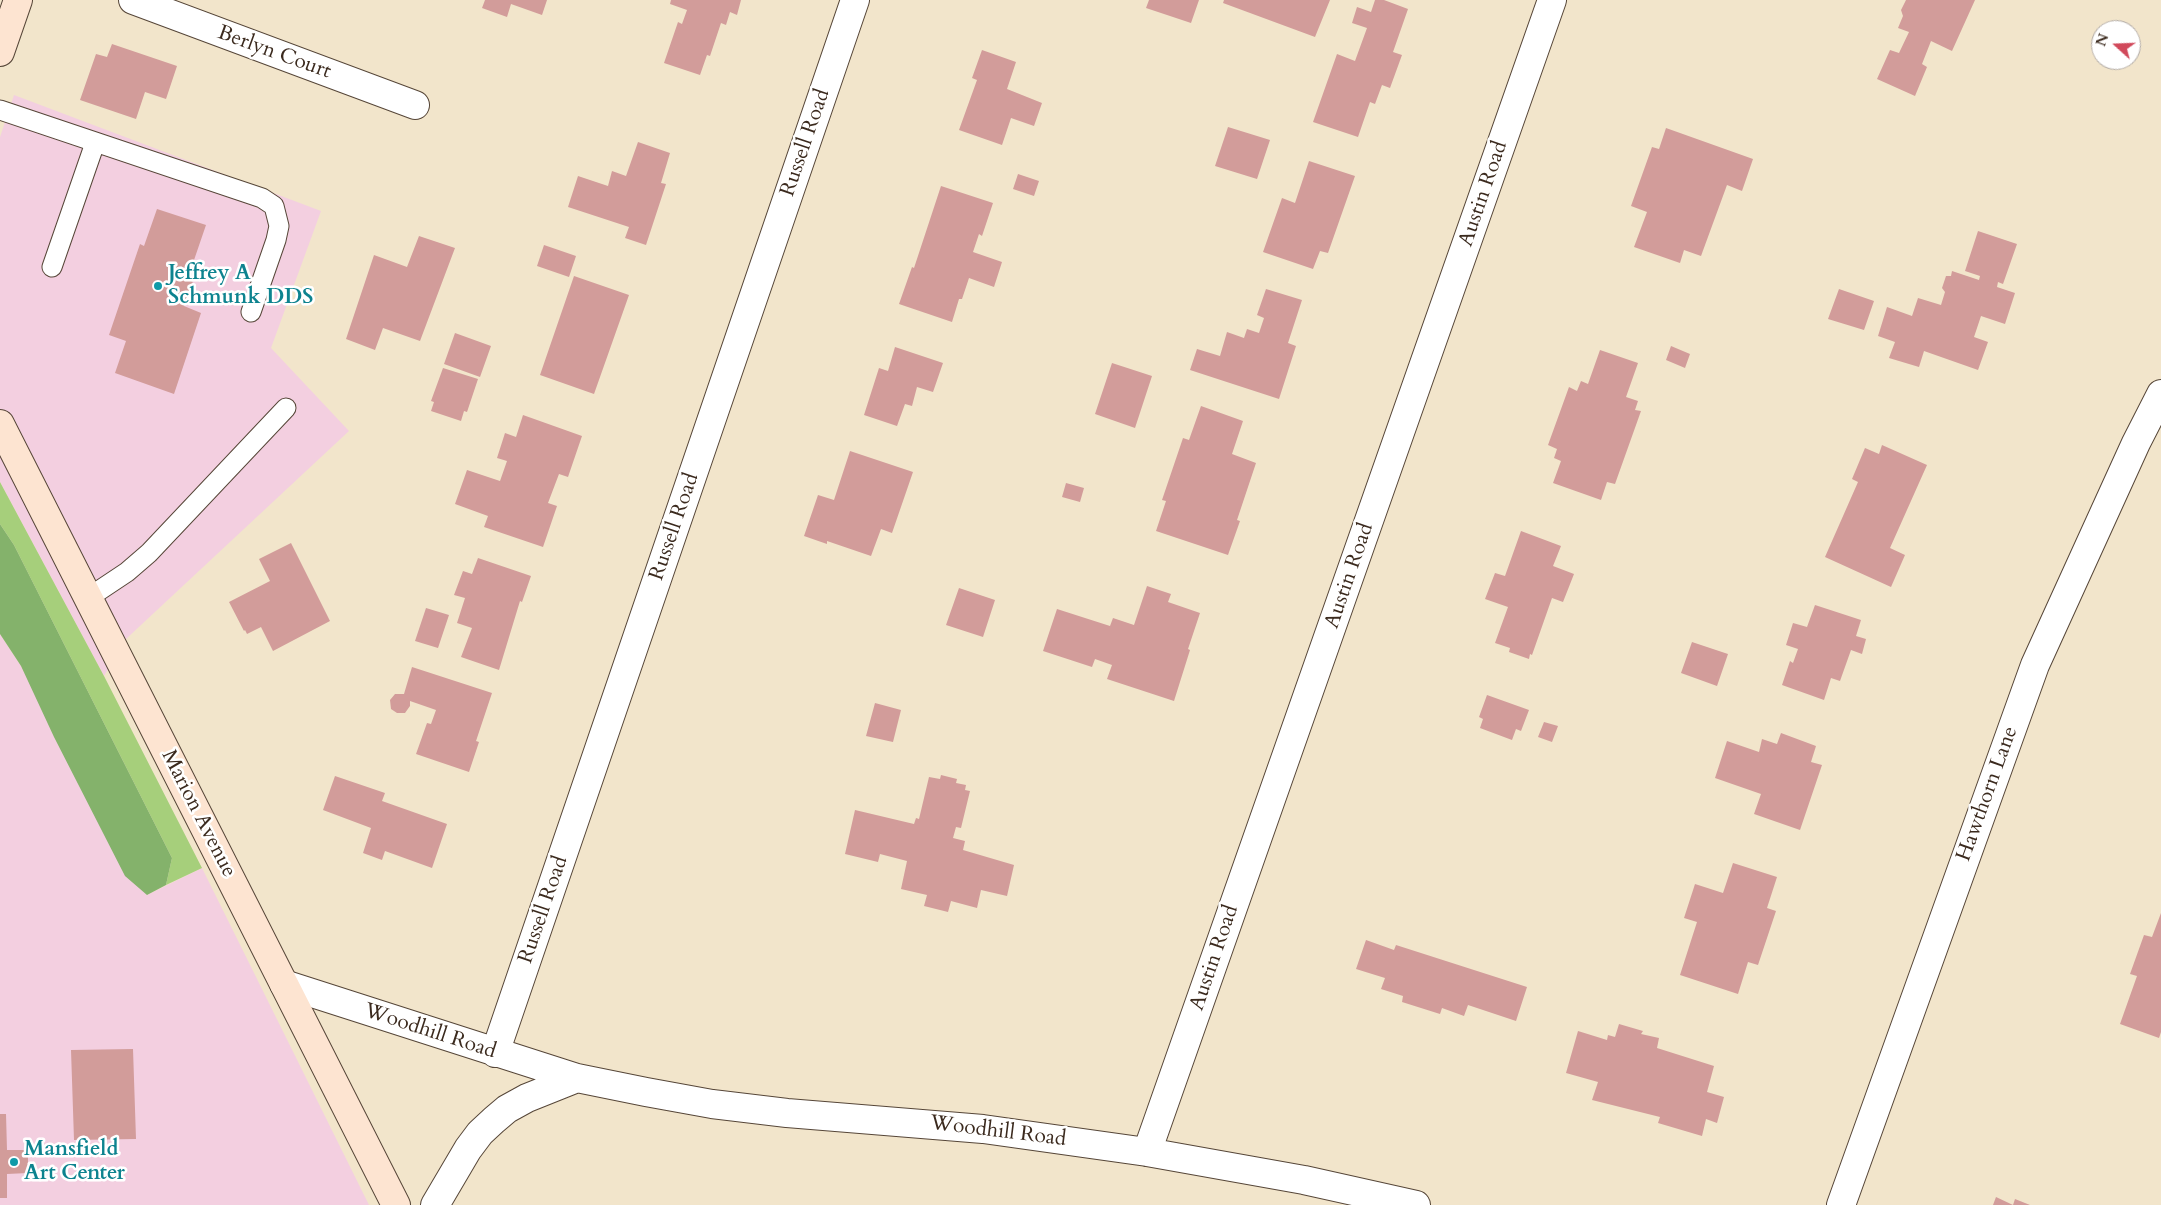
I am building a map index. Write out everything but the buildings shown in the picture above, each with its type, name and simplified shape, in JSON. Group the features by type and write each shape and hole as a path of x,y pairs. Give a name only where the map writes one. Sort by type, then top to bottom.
{"street":[{"path":"0,52 18,0"},
{"name":"Berlyn Court","path":"133,0 415,105"},
{"name":"Russell Road","path":"495,1053 855,0"},
{"name":"Austin Road","path":"1147,1152 1552,0"},
{"name":"Hawthorn Lane","path":"1841,1205 2034,666 2136,443 2161,394"},
{"name":"Marion Avenue","path":"0,424 396,1205"},
{"name":"Woodhill Road","path":"284,984 577,1078 712,1104 787,1113 983,1129 1147,1152 1304,1180 1416,1205"},
{"path":"435,1205 468,1149 480,1133 494,1120 507,1109 527,1098 577,1078"}],"lane":[{"path":"0,110 262,198 274,206 279,226 276,240 251,312"},
{"path":"52,268 95,143"},
{"path":"88,598 127,572 149,553 286,408"}],"shaded area":[{"path":"14,95 321,211 271,348 349,431 126,639 104,676 0,482 0,137"},
{"path":"0,634 21,666 147,895 202,868 369,1205 0,1205"}],"green space":[{"path":"0,482 104,676 202,868 166,885 172,858 14,545 0,524"},
{"path":"0,524 14,545 172,858 166,885 147,895 125,876 54,737 21,666 0,634"}],"place":[{"name":"Jeffrey A Schmunk DDS","path":"158,286"},
{"name":"Mansfield Art Center","path":"14,1162"}]}
